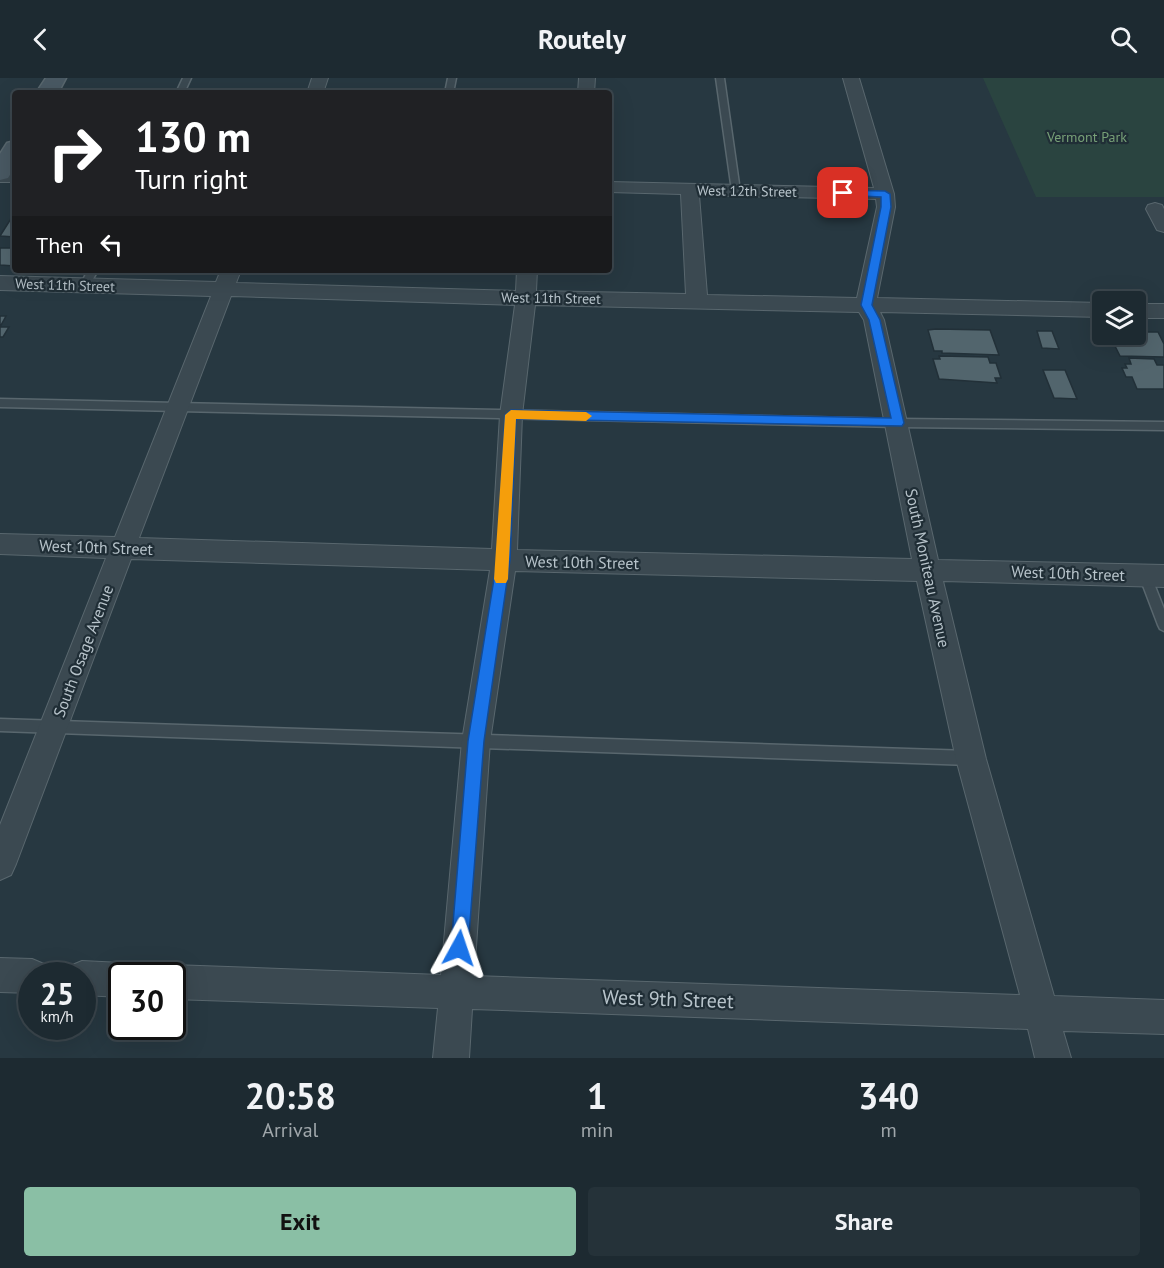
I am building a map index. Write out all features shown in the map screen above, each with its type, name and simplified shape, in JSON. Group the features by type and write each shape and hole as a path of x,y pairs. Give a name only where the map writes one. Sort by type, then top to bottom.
{"main road":[{"path":"0,175 12,153"}],"street":[{"path":"851,78 885,194 886,207 866,305"},
{"name":"West 12th Street","path":"612,187 885,194"},
{"path":"690,189 697,301"},
{"path":"1155,210 1164,226"},
{"path":"450,1058 476,741 504,560 511,415 526,298 527,273"},
{"name":"West 11th Street","path":"0,283 89,278 228,279 526,298 1092,310"},
{"name":"South Osage Avenue","path":"0,864 228,279"},
{"name":"South Moniteau Avenue","path":"866,305 874,320 898,423 927,569 971,758 1053,1058"},
{"path":"1146,311 1164,311"},
{"name":"West 10th Street","path":"0,544 504,560 1154,576"},
{"path":"0,975 18,976"},
{"name":"West 9th Street","path":"186,982 1164,1017"}],"lane":[{"path":"720,78 736,190"},
{"path":"0,403 898,423 1164,426"},
{"path":"1154,576 1164,625"},
{"path":"0,725 971,758"}],"green space":[{"name":"Vermont Park","path":"983,78 1164,78 1164,197 1036,197"}],"building":[{"path":"12,217 12,237 0,236"},
{"path":"0,248 12,248 12,266 0,265"},
{"path":"0,316 6,316 0,327"},
{"path":"0,327 9,327 3,337 0,337"},
{"path":"928,330 990,330 999,355 934,351"},
{"path":"1037,331 1052,331 1059,349 1042,348"},
{"path":"1146,332 1158,332 1164,344 1164,357 1120,356 1114,345 1146,345"},
{"path":"939,356 988,357 990,363 996,363 1001,378 995,378 997,383 939,379 933,359 940,359"},
{"path":"1129,358 1154,359 1157,365 1164,365 1164,389 1137,389 1132,377 1126,377 1122,368 1127,368 1125,364 1131,364"},
{"path":"1043,370 1065,370 1077,399 1054,398"}],"slow traffic":[{"path":"501,579 504,560 511,415 586,416"}],"route":[{"path":"459,948 476,741 504,560 511,415 898,423 874,320 866,305 886,207 885,194 843,193"}]}
